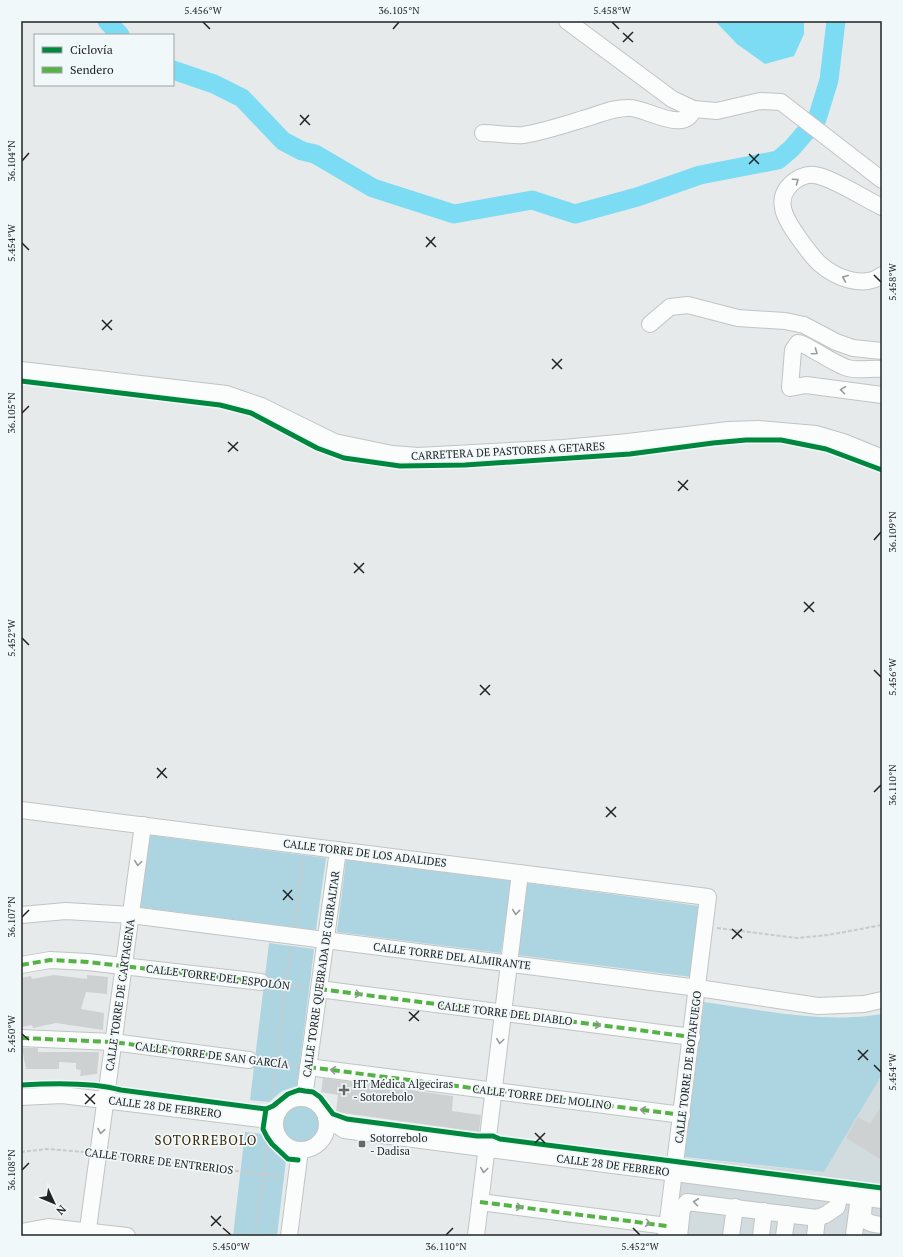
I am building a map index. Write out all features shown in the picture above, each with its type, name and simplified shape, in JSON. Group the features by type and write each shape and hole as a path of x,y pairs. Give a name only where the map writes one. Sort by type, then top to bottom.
{"main road":[{"name":"CARRETERA DE PASTORES A GETARES","path":"21,372 226,396 261,408 334,444 392,456 442,457 564,450 758,430 816,436 843,444 882,460"}],"street":[{"path":"567,21 672,99 693,109 717,111 760,102 781,102 882,180"},
{"path":"484,132 523,135 584,119 614,108 632,108 649,114 683,120 690,116 693,109"},
{"path":"882,207 826,179 810,175 801,177 788,187 782,203 783,213 787,223 821,264 835,273 859,282 869,281 882,275"},
{"path":"650,324 670,307 688,304 738,318 785,321 804,325 836,342 853,348 882,351"},
{"path":"882,369 848,368 825,358 803,343 798,343 793,350 790,388 806,385 882,395"},
{"name":"CALLE TORRE DE LOS ADALIDES","path":"21,810 708,897"},
{"name":"CALLE TORRE DE CARTAGENA","path":"87,1234 143,825"},
{"name":"CALLE TORRE QUEBRADA DE GIBRALTAR","path":"304,1098 338,850"},
{"path":"476,1236 520,873"},
{"name":"CALLE TORRE DE BOTAFUEGO","path":"670,1232 674,1173 692,1037 708,897"},
{"name":"CALLE TORRE DEL ALMIRANTE","path":"21,915 66,910 130,915 510,963 698,988 818,1006 864,1004 882,1000"},
{"name":"CALLE TORRE DEL ESPOLÓN","path":"21,965 50,960 123,965 261,982"},
{"name":"CALLE TORRE DEL DIABLO","path":"319,989 692,1037"},
{"name":"CALLE TORRE DE SAN GARCÍA","path":"21,1038 113,1042 249,1060"},
{"name":"CALLE TORRE DEL MOLINO","path":"308,1067 682,1115"},
{"name":"CALLE 28 DE FEBRERO","path":"21,1097 62,1095 269,1124"},
{"path":"298,1098 304,1098 315,1102 324,1111 326,1117 326,1129 321,1140 312,1148 300,1150 285,1144 269,1124 286,1103 298,1098"},
{"name":"CALLE 28 DE FEBRERO","path":"326,1117 344,1130"},
{"name":"CALLE 28 DE FEBRERO","path":"321,1140 331,1134 344,1130 674,1173 760,1201 775,1186 838,1201 862,1197 882,1200"},
{"path":"289,1236 300,1150"},
{"path":"852,1236 862,1197"},
{"path":"862,1197 862,1216 864,1219 871,1224 882,1224"},
{"path":"480,1202 670,1232 687,1202 735,1207 760,1201 787,1214 810,1217 825,1215 838,1201 852,1236"},
{"path":"760,1201 761,1236"},
{"path":"730,1236 735,1207"},
{"path":"784,1236 787,1214"},
{"path":"810,1217 815,1236"},
{"path":"21,1232 48,1228 87,1234 127,1236"},
{"path":"852,1236 858,1230 864,1228 882,1229"}],"path":[{"path":"255,1236 305,846"},
{"path":"705,926 797,938 828,935 882,925"}],"shaded area":[{"path":"148,835 326,858 316,930 138,907"},
{"path":"346,860 511,881 501,953 337,932"},
{"path":"527,883 700,906 691,977 517,955"},
{"path":"269,943 314,949 297,1086 282,1091 269,1102 250,1100"},
{"path":"704,1002 815,1017 860,1017 882,1014 882,1075 824,1172 684,1157"},
{"path":"882,1075 882,1236 666,1236 676,1157 824,1172"},
{"path":"302,1103 310,1105 316,1109 320,1115 322,1123 320,1131 316,1137 310,1141 302,1143 294,1141 288,1137 284,1131 282,1123 284,1115 288,1109 294,1105"},
{"path":"245,1132 263,1134 276,1151 286,1160 277,1236 233,1236"}],"water":[{"path":"715,21 804,21 804,34 794,56 765,64 737,44"}],"building":[{"path":"54,975 87,979 87,975 108,977 107,994 86,992 81,1009 104,1013 103,1030 56,1023 33,1028 32,1025 21,1027 21,978 31,976 32,979"},
{"path":"22,1048 38,1048 38,1052 99,1052 97,1074 80,1076 81,1070 76,1069 76,1063 59,1062 59,1069 26,1069"},
{"path":"323,1078 453,1096 452,1111 481,1115 479,1132 336,1112 338,1095 321,1092"},
{"path":"882,1105 882,1160 846,1138 858,1117 870,1124"}],"waterway":[{"path":"107,21 119,34"},
{"path":"174,70 214,84 242,98 283,141 302,151 315,154 373,188 454,214 532,200 575,214 637,197 700,175 778,160 791,149 817,119 829,80 836,21"}],"marked path":[{"path":"21,965 50,960 88,962 261,982"},
{"path":"319,989 692,1037"},
{"path":"21,1038 113,1042 249,1060"},
{"path":"308,1067 682,1115"},
{"path":"480,1202 667,1226"}],"cycle path":[{"path":"21,381 220,405 251,413 317,448 344,458 400,466 465,465 630,454 713,443 746,440 781,440 826,449 882,470"},
{"path":"21,1085 85,1084 266,1109 273,1106 288,1094 299,1090 313,1092 320,1097 333,1114 347,1119 477,1136 493,1136 500,1139 882,1188"},
{"path":"266,1109 263,1129 267,1137 272,1144 288,1159 298,1160"}],"place":[{"name":"HT Médica Algeciras - Sotorebolo","path":"344,1090"},
{"name":"Sotorrebolo - Dadisa","path":"362,1144"}],"district":[{"name":"SOTORREBOLO","path":"206,1140"}]}
